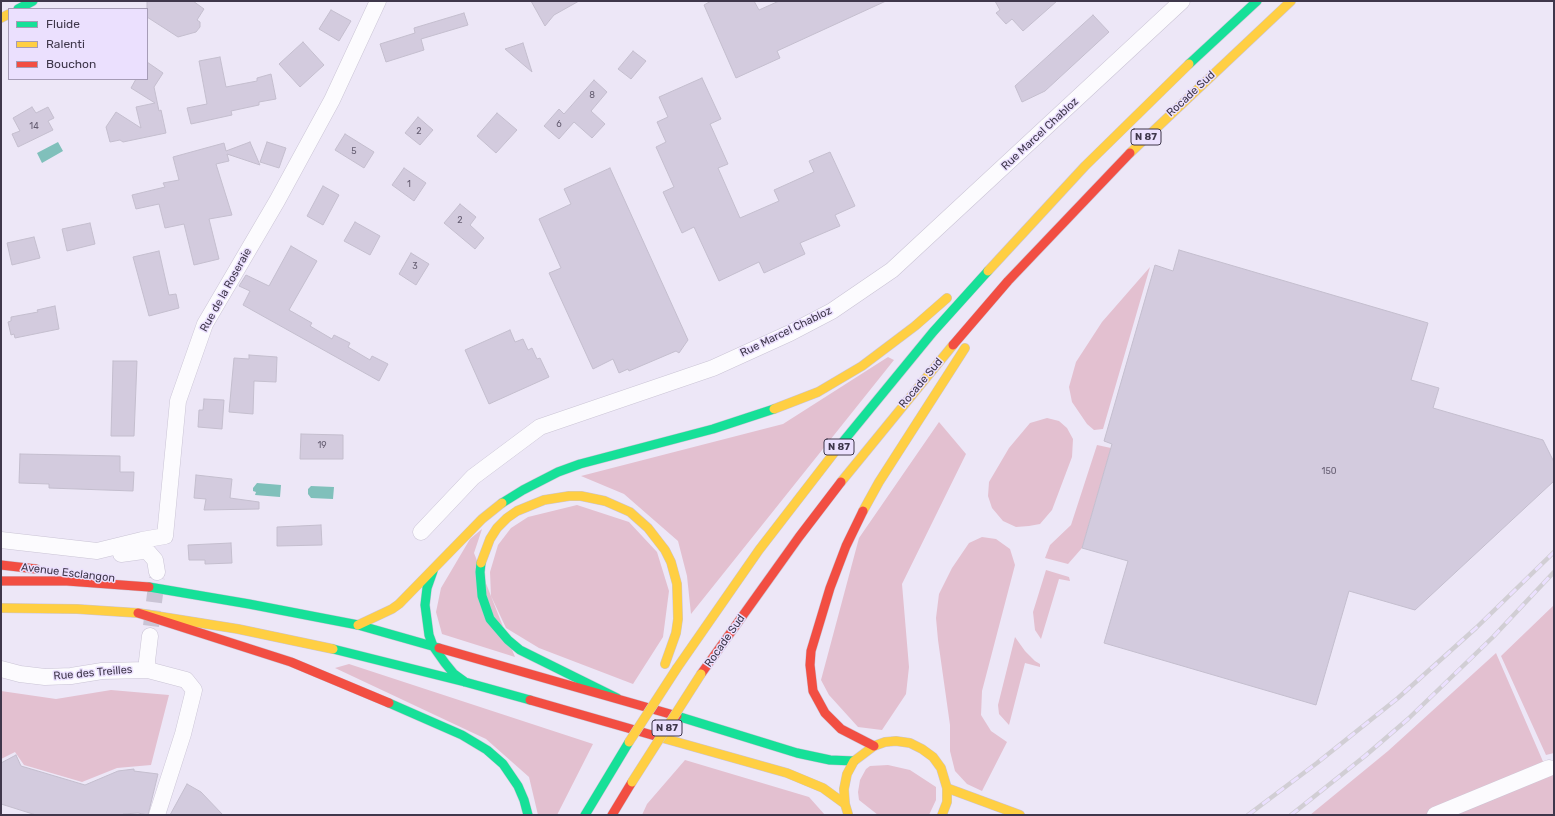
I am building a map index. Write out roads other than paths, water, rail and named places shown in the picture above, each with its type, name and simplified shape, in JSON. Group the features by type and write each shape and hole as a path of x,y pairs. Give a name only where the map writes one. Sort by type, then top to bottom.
{"main road":[{"path":"20,8 33,1"},
{"name":"Rocade Sud","path":"585,815 629,742 677,668 759,550 839,446 933,332 1016,238 1085,166 1206,47 1257,1"},
{"name":"Rocade Sud","path":"612,815 701,674 799,537 858,460 961,335 1008,282 1119,164 1291,1"},
{"path":"358,626 392,609 408,596 482,519 508,499 542,480 566,470 613,455 713,429 768,412 818,392 862,366 915,326 1016,238"},
{"path":"874,746 841,729 825,713 819,704 813,691 811,678 811,651 830,588 843,553 879,482 1008,282"},
{"path":"617,698 520,650 508,640 490,618 482,596 480,572 481,561 490,539 497,528 517,511 544,500 569,496 581,496 605,501 630,512 648,528 657,538 668,556 678,589 678,618 676,633 663,667"},
{"name":"Avenue Esclangon","path":"1,565 46,570"},
{"path":"433,570 427,588 425,605 426,619 433,646 454,674 465,682"},
{"name":"Avenue Esclangon","path":"70,572 109,576 158,588"},
{"path":"1,581 67,581 158,588 249,604 358,626 617,698 797,753 830,760 854,762"},
{"path":"1,608 76,609 138,613 238,629 309,643 465,682 787,773 823,788 845,804"},
{"path":"138,613 291,662 332,678 462,735 487,750 503,764 518,786 528,815"},
{"path":"629,742 655,685"},
{"path":"642,784 671,722"},
{"path":"848,815 845,804 844,789 847,774 854,762 863,753 874,746 885,742 896,741 910,743 922,748 933,757 941,768 947,788 947,802 942,815"},
{"path":"947,788 1020,815"}],"street":[{"name":"Rue de la Roseraie","path":"1,540 97,551 164,536 178,400 205,324 277,201 328,106 378,1"},
{"name":"Rue Marcel Chabloz","path":"422,532 473,477 540,427 713,368 790,333 832,311 892,270 1182,1"},
{"path":"97,551 119,554 143,551 148,552 155,560 157,572"},
{"path":"148,670 147,661 150,636"},
{"name":"Rue des Treilles","path":"1,669 20,674 45,677 71,676 102,671 148,670 172,675 186,680 194,690 183,734 157,815"},
{"path":"1435,815 1549,768"}],"tunnel":[{"path":"151,626 157,578"}],"railway":[{"path":"1248,815 1317,763 1398,698 1476,628 1554,552"},
{"path":"1291,815 1365,756 1408,719 1493,637 1554,572"}]}
